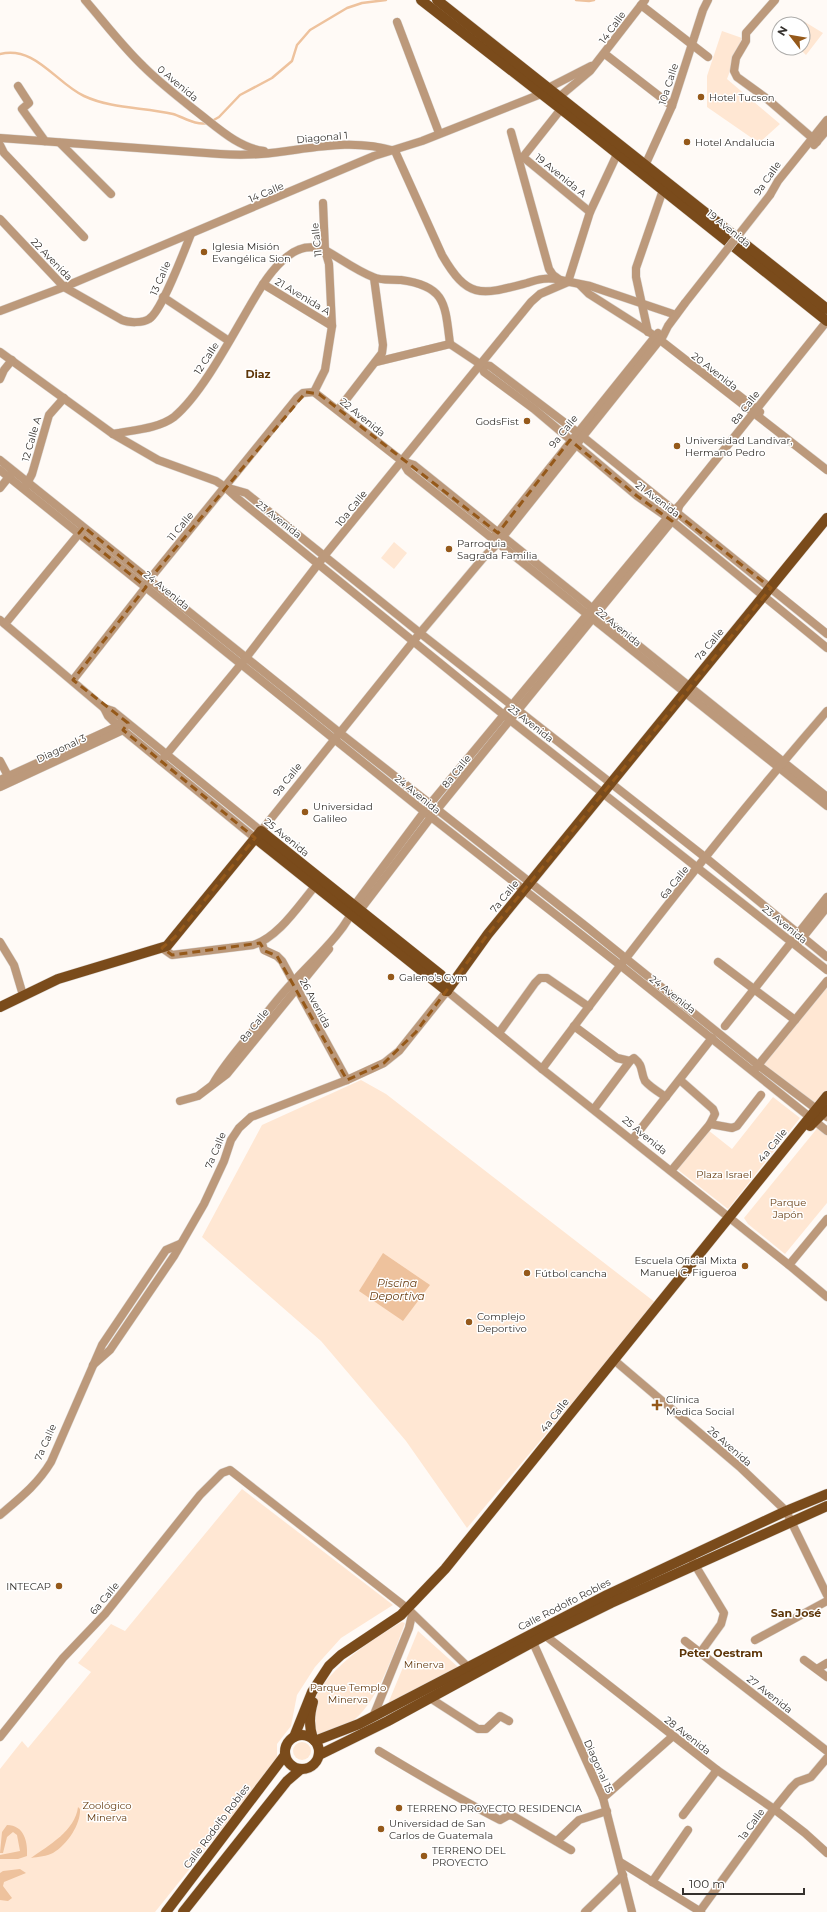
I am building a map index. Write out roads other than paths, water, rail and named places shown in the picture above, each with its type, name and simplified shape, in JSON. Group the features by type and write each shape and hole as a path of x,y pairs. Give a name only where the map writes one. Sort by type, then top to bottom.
{"main road":[{"name":"19 Avenida","path":"421,0 544,91 560,97 619,150"},
{"name":"19 Avenida","path":"440,2 544,91 561,109 619,150 827,309"},
{"name":"19 Avenida","path":"644,169 663,190 827,321"},
{"name":"7a Calle","path":"447,991 488,934 827,518"},
{"name":"25 Avenida","path":"258,834 316,885 441,975 447,991"},
{"name":"25 Avenida","path":"258,834 355,912"},
{"name":"9a Calle","path":"0,1007 54,980 162,948 175,937 258,834"},
{"name":"4a Calle","path":"314,1740 309,1726 312,1705 316,1693 330,1673 349,1655 410,1612 465,1553 616,1362 731,1220 819,1115 827,1096"},
{"name":"Calle Rodolfo Robles","path":"314,1740 373,1717 471,1671 542,1633 692,1561 786,1511 827,1494"},
{"name":"Calle Rodolfo Robles","path":"692,1561 827,1506"},
{"name":"4a Calle","path":"294,1737 312,1692 329,1666 341,1655 410,1612"},
{"name":"Calle Rodolfo Robles","path":"319,1755 430,1698 471,1671"},
{"path":"183,1912 287,1781 302,1769 311,1767 319,1755 318,1746 314,1740 306,1735 294,1737 287,1745 285,1755 291,1765 302,1769"},
{"name":"Calle Rodolfo Robles","path":"166,1912 285,1755"}],"street":[{"name":"10a Calle","path":"644,169 672,106 691,45 708,0"},
{"path":"775,0 747,31 745,44 736,58 734,68 737,77 766,98 814,140"},
{"name":"0 Avenida","path":"87,1 144,66 189,106 223,132 250,148 277,151"},
{"path":"643,2 691,45 708,57"},
{"name":"14 Calle","path":"560,97 583,77 605,54 643,2"},
{"path":"397,22 439,134"},
{"path":"605,54 672,106"},
{"name":"14 Calle","path":"0,311 64,287 374,156 395,151 544,91 595,64"},
{"path":"18,86 29,103 22,109 45,141"},
{"path":"521,158 561,109"},
{"path":"814,140 827,120"},
{"path":"814,140 827,130"},
{"path":"511,132 521,158 549,269 553,275 564,281"},
{"name":"Diagonal 1","path":"0,138 220,154 251,155 277,151 366,144 395,151"},
{"name":"9a Calle","path":"258,834 413,642 484,557 497,538 668,326 814,140"},
{"path":"60,143 111,194"},
{"path":"0,145 4,153 84,237"},
{"path":"564,281 590,212 619,150"},
{"path":"395,151 442,255 451,270 461,282 477,291 487,292 543,278 564,281"},
{"name":"19 Avenida A","path":"521,158 590,212"},
{"path":"648,332 636,277 636,268 663,190"},
{"name":"11 Calle","path":"73,680 148,583 298,398 303,393 312,392 324,370 332,326 329,264 325,250 323,203"},
{"name":"22 Avenida","path":"0,220 64,287 122,320 139,322"},
{"name":"13 Calle","path":"139,322 150,318 163,298 191,234"},
{"name":"12 Calle","path":"113,434 158,425 174,417 197,390 229,341 263,284 287,256 306,247 325,250"},
{"path":"325,250 374,278 417,282 434,291 444,305 450,344 376,362"},
{"path":"338,410 382,353 383,345 374,278"},
{"name":"10a Calle","path":"163,757 244,660 325,556 535,298 564,281"},
{"name":"20 Avenida","path":"564,281 590,286 676,315"},
{"name":"21 Avenida A","path":"263,284 332,326"},
{"name":"20 Avenida","path":"580,285 596,298 648,332 659,336 827,470"},
{"path":"163,298 229,341"},
{"name":"8a Calle","path":"355,912 430,804 503,714 592,613 670,519 754,411 827,321"},
{"name":"21 Avenida","path":"450,344 480,364 490,366 580,434 676,510 768,592 827,648"},
{"name":"23 Avenida","path":"0,352 113,434 158,460 216,481 225,487 510,720 604,792 827,970"},
{"path":"0,379 4,370 12,360"},
{"name":"21 Avenida","path":"480,364 484,372 534,409 637,496 827,634"},
{"name":"22 Avenida","path":"312,392 338,410 402,461 408,471 497,538 781,764 827,798"},
{"name":"12 Calle A","path":"26,486 49,415 64,398"},
{"name":"20 Avenida","path":"754,411 827,464"},
{"name":"24 Avenida","path":"0,460 11,474 337,736 424,812 626,958 755,1068"},
{"name":"24 Avenida","path":"0,470 11,474"},
{"path":"0,488 11,474"},
{"name":"23 Avenida","path":"225,487 246,493 420,634 512,704 706,858 827,957"},
{"path":"3,622 82,530"},
{"name":"8a Calle","path":"180,1101 198,1096 213,1084 222,1068 250,1039 295,985 519,710 592,613"},
{"name":"25 Avenida","path":"3,622 73,680 104,708 113,711 123,725 258,834"},
{"name":"6a Calle","path":"542,1069 620,965 698,867 781,764 827,711"},
{"name":"Diagonal 3","path":"4,778 123,725"},
{"name":"Diagonal 3","path":"0,788 123,725"},
{"name":"24 Avenida","path":"337,736 430,804 620,965 712,1038 819,1115 827,1131"},
{"path":"0,761 4,778"},
{"name":"22 Avenida","path":"781,764 827,806"},
{"path":"162,948 172,954 253,946 262,943 277,930 316,885"},
{"path":"725,1026 794,944 827,897"},
{"path":"800,935 827,907"},
{"path":"0,942 14,966 23,995"},
{"name":"26 Avenida","path":"262,943 264,950 280,958 347,1080"},
{"path":"718,962 795,1020"},
{"path":"499,1033 534,983 540,978 547,978 588,1007"},
{"path":"755,1068 827,981"},
{"name":"25 Avenida","path":"447,991 827,1297"},
{"name":"7a Calle","path":"0,1515 36,1484 44,1474 102,1345 166,1250 180,1244 204,1204 222,1166 231,1140 239,1128 251,1117 371,1070 399,1051 447,991"},
{"path":"574,1026 617,1058 630,1061"},
{"path":"632,1140 712,1038"},
{"path":"594,1109 630,1061 634,1058 642,1067 645,1080 666,1097"},
{"path":"671,1171 710,1124 715,1114 713,1109 680,1080"},
{"path":"710,1124 732,1128 737,1126 761,1095"},
{"path":"789,1265 827,1219"},
{"name":"26 Avenida","path":"616,1362 741,1468 786,1511 827,1595"},
{"name":"6a Calle","path":"0,1737 63,1658 105,1614 200,1494 222,1473 230,1470 410,1612"},
{"path":"692,1561 724,1614 721,1624 700,1653"},
{"path":"756,1640 827,1601"},
{"path":"410,1612 471,1671"},
{"path":"373,1717 409,1628 410,1612"},
{"name":"28 Avenida","path":"542,1633 717,1770 774,1809 805,1833 827,1854"},
{"name":"Diagonal 15","path":"531,1639 603,1798 632,1912"},
{"name":"27 Avenida","path":"685,1641 827,1751"},
{"path":"804,1660 827,1677"},
{"path":"817,1669 827,1663"},
{"path":"430,1698 478,1729 486,1729 500,1716 509,1721"},
{"path":"603,1798 673,1736"},
{"path":"379,1751 440,1788 500,1820 509,1815 513,1816 571,1850"},
{"name":"1a Calle","path":"701,1912 774,1809 797,1782 811,1777 827,1758"},
{"path":"683,1815 717,1770"},
{"path":"557,1841 580,1820 607,1811"},
{"path":"652,1882 688,1830"},
{"path":"620,1862 701,1912"},
{"path":"585,1912 623,1875"}],"water":[{"name":"Piscina Deportiva","path":"383,1253 430,1285 403,1321 359,1291"},
{"path":"78,1807 80,1809 80,1815 76,1827 68,1840 51,1854 31,1858 60,1837 67,1830 76,1816"},
{"path":"7,1825 17,1828 24,1835 27,1845 27,1856 18,1859 0,1859 0,1855 20,1851 17,1835 13,1832 7,1837 3,1853 0,1853 2,1832"},
{"path":"20,1869 26,1873 4,1882 3,1886 12,1898 8,1901 0,1900 0,1873 3,1871"}],"waterway":[{"path":"212,121 219,117 240,95 272,78 292,61 297,45 310,30 347,8 362,3 386,0"},
{"path":"576,0 594,0"},
{"path":"0,54 13,53 24,55 35,60 74,90 95,100 117,106 173,114 194,122 203,124 207,123"}],"place":[{"name":"Hotel Tucson","path":"701,97"},
{"name":"Hotel Andalucia","path":"687,142"},
{"name":"Iglesia Misión Evangélica Sion","path":"204,252"},
{"name":"GodsFist","path":"527,421"},
{"name":"Universidad Landivar, Hermano Pedro","path":"677,446"},
{"name":"Parroquia Sagrada Familia","path":"449,549"},
{"name":"Universidad Galileo","path":"305,812"},
{"name":"Galeno's Gym","path":"391,977"},
{"name":"Escuela Oficial Mixta Manuel C. Figueroa","path":"745,1266"},
{"name":"Fútbol cancha","path":"527,1273"},
{"name":"Complejo Deportivo","path":"469,1322"},
{"name":"Clínica Medica Social","path":"657,1405"},
{"name":"INTECAP","path":"59,1586"},
{"name":"TERRENO PROYECTO RESIDENCIA","path":"399,1808"},
{"name":"Universidad de San Carlos de Guatemala","path":"381,1829"},
{"name":"TERRENO DEL PROYECTO","path":"424,1856"}],"district":[{"name":"Diaz","path":"258,374"},
{"name":"San José","path":"796,1613"},
{"name":"Peter Oestram","path":"721,1653"}],"park label":[{"name":"Plaza Israel","path":"724,1174"},
{"name":"Parque Japón","path":"788,1208"},
{"name":"Minerva","path":"424,1664"},
{"name":"Parque Templo Minerva","path":"348,1692"},
{"name":"Zoológico Minerva","path":"107,1810"}]}
